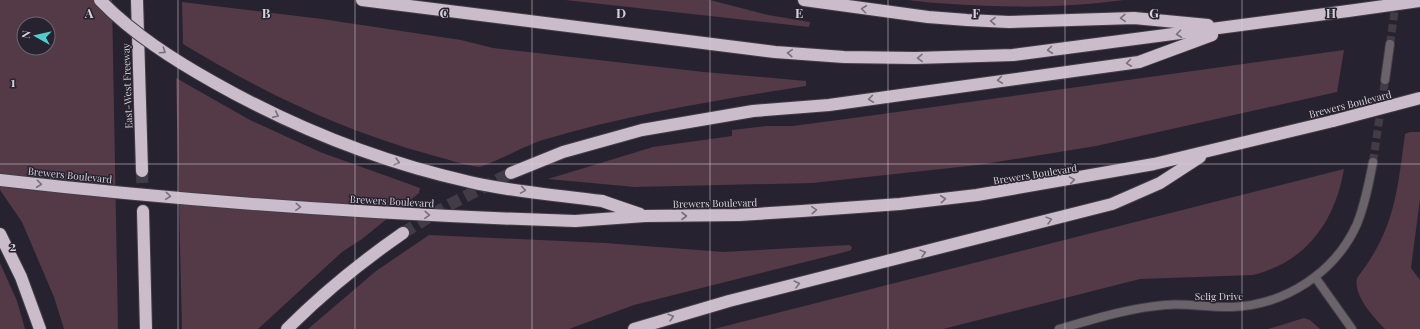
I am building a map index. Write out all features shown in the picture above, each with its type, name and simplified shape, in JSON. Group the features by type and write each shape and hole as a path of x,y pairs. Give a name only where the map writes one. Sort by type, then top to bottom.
{"highway":[{"path":"100,0 133,30 198,73 269,111 346,145 385,159 472,182 602,201 645,216"},
{"name":"East-West Freeway","path":"137,0 142,171"},
{"path":"362,0 767,51 844,57 915,58 1014,55 1420,1"},
{"path":"804,0 928,17 967,20 1009,22 1134,18 1232,27"},
{"path":"511,173 563,152 649,128 753,111 829,105 1139,62 1232,27"},
{"name":"Brewers Boulevard","path":"0,180 296,207 457,217 575,221 645,216 739,215 900,204 969,196 1093,177 1207,152 1420,98"},
{"path":"634,329 729,301 1112,204 1160,183 1207,152"},
{"path":"143,211 146,329"},
{"path":"287,329 337,282 371,255 403,233"},
{"path":"0,234 21,278 40,329"}],"street":[{"path":"1385,80 1390,44"},
{"name":"Selig Drive","path":"1059,329 1143,307 1168,305 1231,308 1269,302 1286,295 1316,277 1334,260 1346,245 1357,223 1364,202 1373,162"},
{"path":"1316,277 1352,329"}],"shaded area":[{"path":"0,0 112,0 118,329 64,329 54,297 22,222 0,190"},
{"path":"565,0 710,0 768,15 810,22 809,27"},
{"path":"907,0 1124,0 1081,5 1017,7"},
{"path":"182,2 322,19 461,40 493,48 704,72 806,81 806,86 707,102 641,115 575,131 537,142 479,167 428,154 364,133 302,108 242,78 183,44"},
{"path":"1344,50 1337,92 1096,146 978,165 812,183 635,187 548,179 653,147 732,136 732,130 767,126 793,126"},
{"path":"176,78 250,120 320,152 420,188 419,193 362,239 342,252 258,329 182,329"},
{"path":"1410,132 1420,132 1420,199 1411,268 1420,280 1420,329 1385,329 1370,312 1361,298 1358,291 1357,278 1370,260 1387,226 1396,193 1405,134"},
{"path":"1344,169 1340,188 1333,206 1315,237 1303,250 1288,260 1272,269 1253,275 1140,279 943,329 714,329"},
{"path":"429,235 605,243 724,252 849,245 852,247 851,250 845,252 634,305 569,329 308,329 376,271"},
{"path":"0,263 17,301 25,329 0,329"},
{"path":"1304,318 1310,320 1320,329 1268,329"}],"tunnel":[{"path":"1390,44 1396,1"},
{"path":"1373,162 1385,80"},
{"path":"142,171 143,211"},
{"path":"403,233 445,207 511,173"}]}
